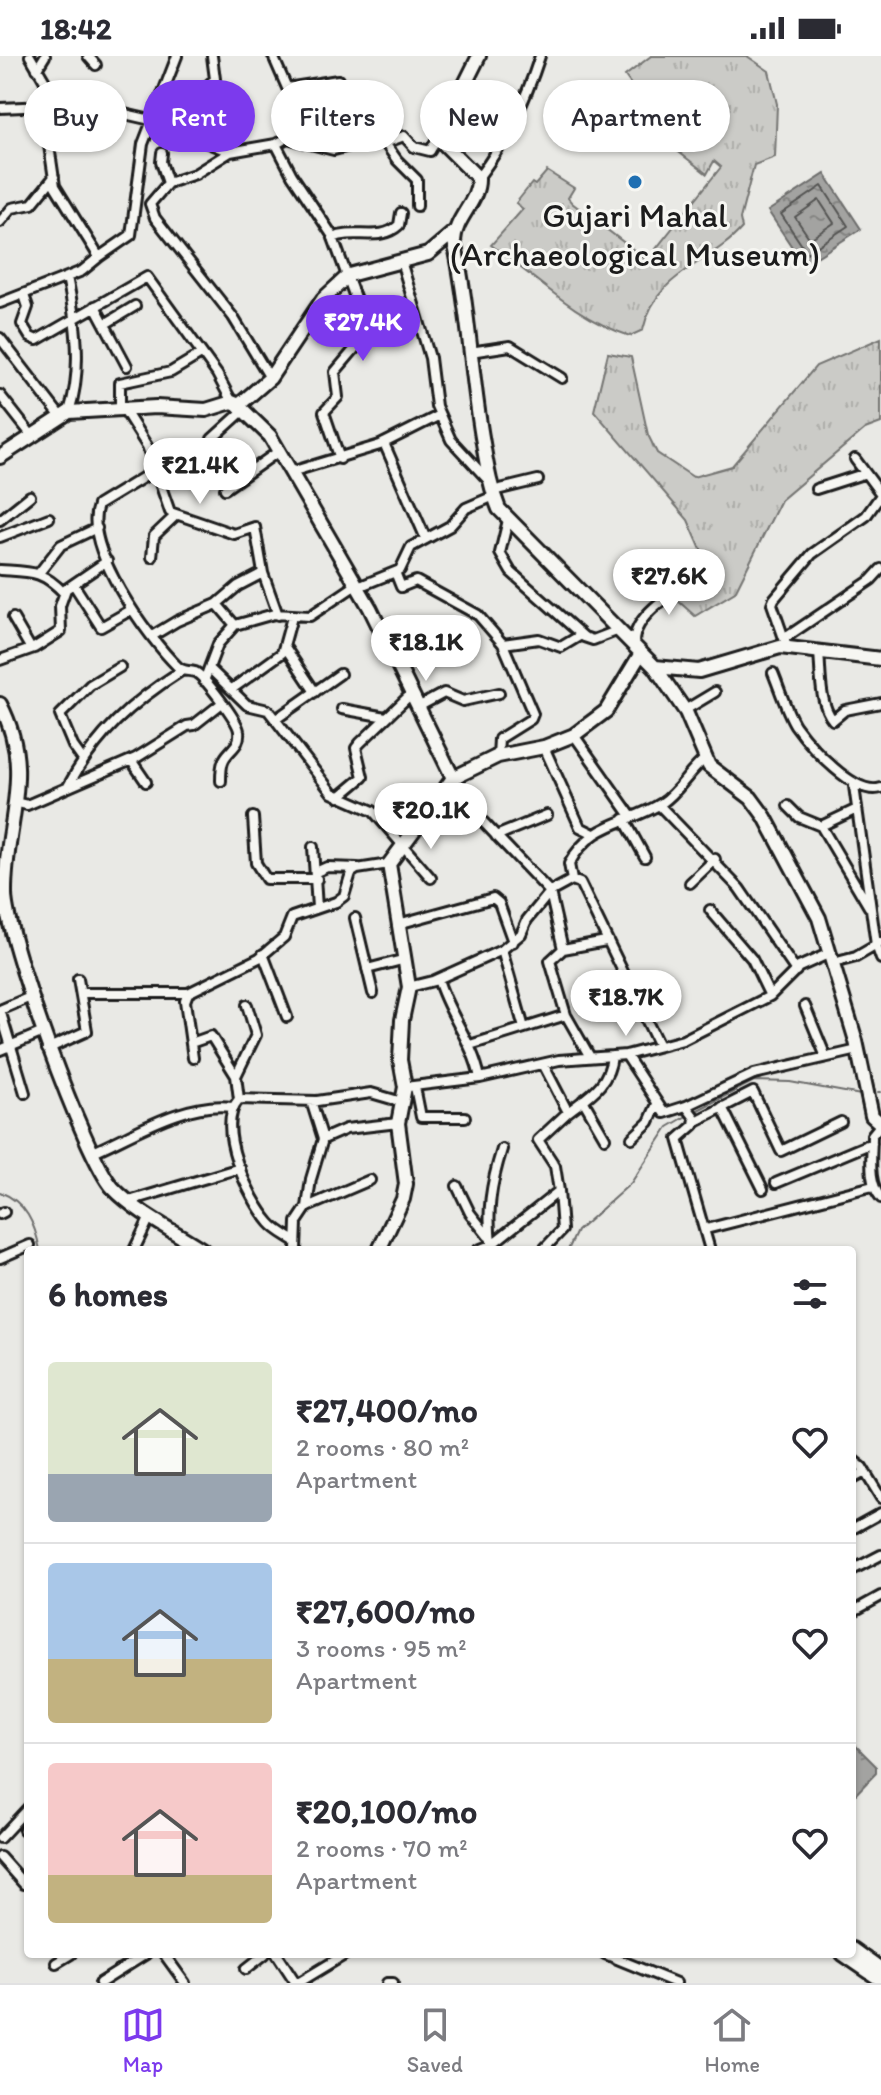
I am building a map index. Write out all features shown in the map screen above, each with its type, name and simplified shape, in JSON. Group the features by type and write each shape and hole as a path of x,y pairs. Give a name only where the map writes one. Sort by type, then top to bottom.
{"street":[{"path":"30,56 44,80"},
{"path":"37,69 45,56"},
{"path":"88,56 96,65"},
{"path":"167,80 177,56"},
{"path":"212,56 214,80"},
{"path":"273,56 284,80"},
{"path":"467,80 479,56"},
{"path":"212,439 238,406 270,378 323,299 349,275 428,254 454,232 476,193 478,178 502,146 522,108 540,56"},
{"path":"0,108 24,108"},
{"path":"404,136 414,147 420,148"},
{"path":"51,152 55,186 99,257"},
{"path":"0,303 82,271 131,235 135,188 143,152"},
{"path":"230,152 195,174 168,183 150,204 155,218 233,317 270,378"},
{"path":"280,152 333,238 368,333 335,372 338,397 324,412 323,419 340,459"},
{"path":"393,152 417,180 417,206"},
{"path":"452,152 478,178"},
{"path":"162,153 161,162 168,183"},
{"path":"0,222 12,208 32,204 55,176"},
{"path":"333,238 344,233 368,237 394,230 399,225 401,213"},
{"path":"454,232 492,489"},
{"path":"401,261 430,358 440,415 451,440 492,489 508,520 655,667 685,710 709,766 751,798 765,817 819,918 858,1050 872,1116 881,1124 874,1130 872,1143 873,1186 881,1198"},
{"path":"0,457 65,414 77,386 67,277"},
{"path":"24,295 28,307 22,324 33,340 147,277 238,406 270,436 357,586 418,707 450,781 496,836 550,892 563,949"},
{"path":"95,306 127,366"},
{"path":"105,324 135,306"},
{"path":"0,338 65,414"},
{"path":"470,352 510,346 562,378"},
{"path":"201,354 171,372 120,383 122,411 147,446 165,504 175,516 234,534 255,527 263,573 278,615"},
{"path":"0,395 33,437"},
{"path":"65,414 156,407 206,410 238,406"},
{"path":"291,472 384,443 440,415"},
{"path":"384,443 426,539"},
{"path":"225,489 279,451"},
{"path":"786,642 772,604 774,599 812,554 866,516 881,494 863,474 855,459"},
{"path":"154,471 103,499 94,515 107,561 131,610 181,671"},
{"path":"816,489 863,474"},
{"path":"204,681 223,637 235,625 278,615 310,616 357,586 403,568 411,547 450,526 466,508 492,489 538,480"},
{"path":"0,520 30,496"},
{"path":"152,557 154,536 175,516"},
{"path":"0,537 49,518"},
{"path":"508,520 500,553 503,562 581,635 593,640 619,630"},
{"path":"39,573 61,545 97,528"},
{"path":"0,660 31,649 63,627 60,606 64,593 107,561"},
{"path":"655,667 699,671 786,642 871,580 881,569"},
{"path":"0,570 48,576 64,593"},
{"path":"395,572 401,587 416,581 478,615 503,644 533,714 531,719 499,739 498,756"},
{"path":"152,636 217,604 238,586 263,573"},
{"path":"253,817 256,863 266,879 317,875 327,867 359,869 389,864 450,781 498,756 544,747 574,735 606,711 638,649 637,627 664,599 692,582"},
{"path":"74,585 101,627 131,610"},
{"path":"217,604 235,625"},
{"path":"232,689 282,653 292,617"},
{"path":"13,618 31,649"},
{"path":"503,644 539,639 561,647 581,635"},
{"path":"786,642 819,652 881,659"},
{"path":"285,647 315,692"},
{"path":"819,652 825,704 830,718 833,720 857,706 881,703"},
{"path":"83,760 73,746 60,715 90,685 120,667"},
{"path":"209,668 247,705 262,707 276,719 339,797 373,811 431,878"},
{"path":"67,788 83,760 122,713 181,671 193,672 204,681 237,723 240,735 236,747 224,759 221,781"},
{"path":"773,673 795,725 854,786 874,790 881,788"},
{"path":"276,719 340,674"},
{"path":"685,710 715,692"},
{"path":"418,707 444,693 463,701 499,693"},
{"path":"339,797 360,782 363,769 356,748 411,694"},
{"path":"15,803 27,805 131,760 194,725 222,703"},
{"path":"0,704 15,740 15,803 6,865 6,913 49,1048 89,1161 109,1190 189,1246"},
{"path":"342,709 386,717"},
{"path":"0,714 10,741 15,803 1,864 1,913 28,998 91,1153 112,1187 197,1246"},
{"path":"574,735 627,817 645,857"},
{"path":"544,747 580,827 594,834"},
{"path":"572,880 569,864 594,834 659,805 706,758"},
{"path":"131,760 146,782"},
{"path":"854,786 881,959"},
{"path":"659,805 685,836 715,859 739,888 796,971"},
{"path":"788,806 799,817 821,826 872,912"},
{"path":"821,826 857,809"},
{"path":"496,836 547,815"},
{"path":"313,847 317,908"},
{"path":"690,883 715,859"},
{"path":"389,864 409,987 402,1020 400,1060 421,1117 465,1117"},
{"path":"81,993 188,993 263,954 284,937 292,917 344,896 351,873 359,869"},
{"path":"409,987 438,979 502,950 513,942 550,892 572,880 580,883 594,906 606,941 659,1046"},
{"path":"398,924 493,898 499,903 513,942"},
{"path":"710,910 752,959 770,996"},
{"path":"355,918 373,993"},
{"path":"590,1057 566,1015 550,967 552,958 563,949 606,941"},
{"path":"410,1087 480,1078 590,1057 626,1055 683,1040 770,996 796,971 831,958 856,957 878,944"},
{"path":"502,950 524,1028"},
{"path":"263,954 287,1017"},
{"path":"367,969 406,959"},
{"path":"49,1048 87,1031 78,979"},
{"path":"438,979 470,1045 480,1078"},
{"path":"188,993 185,1001 193,1058"},
{"path":"25,1093 0,1010 28,998"},
{"path":"236,1076 256,1035 247,1005"},
{"path":"805,1006 826,1057"},
{"path":"470,1045 566,1015"},
{"path":"0,1050 41,1033"},
{"path":"191,1043 211,1036 236,1076 239,1099 232,1107 231,1129 240,1168 256,1204 269,1222 296,1245"},
{"path":"709,1246 678,1139 692,1114 754,1074 858,1050"},
{"path":"626,1055 657,1104 668,1114 692,1114 722,1107 753,1092 781,1151 841,1122"},
{"path":"547,1246 562,1230 559,1191 555,1166 538,1140 610,1075 612,1056"},
{"path":"543,1064 568,1112"},
{"path":"381,1246 403,1199 406,1184 398,1123 402,1102 410,1087"},
{"path":"239,1099 311,1101 371,1093 402,1102"},
{"path":"583,1100 605,1138"},
{"path":"296,1245 297,1222 307,1207 311,1179 323,1139 311,1101"},
{"path":"632,1138 649,1122 657,1104"},
{"path":"91,1153 164,1120 204,1107 232,1107"},
{"path":"722,1107 763,1189"},
{"path":"323,1139 346,1129 398,1123"},
{"path":"776,1183 872,1143"},
{"path":"491,1244 487,1220 491,1184 502,1149"},
{"path":"129,1201 240,1168"},
{"path":"307,1207 370,1180"},
{"path":"457,1186 470,1213 491,1244"},
{"path":"706,1229 873,1186"},
{"path":"491,1244 559,1191"},
{"path":"136,1246 149,1219"},
{"path":"0,1258 24,1248"},
{"path":"856,1463 881,1498"},
{"path":"856,1477 865,1472"},
{"path":"856,1527 881,1513"},
{"path":"856,1568 881,1555"},
{"path":"856,1610 881,1596"},
{"path":"0,1838 24,1812"},
{"path":"0,1857 24,1881"},
{"path":"856,1952 881,1970"},
{"path":"56,1963 64,1958"},
{"path":"100,1983 140,1958"},
{"path":"167,1958 185,1983"},
{"path":"246,1969 260,1958"},
{"path":"280,1958 297,1983 339,1958"},
{"path":"615,1958 676,1983"},
{"path":"849,1958 881,1980"}],"green space":[{"path":"651,56 747,56 769,71 777,104 775,157 754,165 740,219 742,228 659,294 643,330 630,336 574,308 491,245 523,209 516,203 532,183 535,185 547,171 574,188 568,198 572,203 647,260 721,167 714,161 707,174 679,152 730,152 730,80 628,80 625,76"},
{"path":"881,338 881,423 865,429 781,500 735,592 695,616 667,591 703,554 688,520 594,411 608,353 631,357 648,435 657,453 693,477 732,466 816,366"}],"water":[{"path":"825,174 861,229 804,265 768,211"},
{"path":"856,1746 876,1766 876,1773 856,1794"}],"waterway":[{"path":"696,1111 754,1081 790,1082 861,1095"},
{"path":"570,1246 577,1231 631,1183 668,1127 690,1114"},
{"path":"0,1192 23,1208 39,1246"}],"place":[{"name":"Gujari Mahal (Archaeological Museum)","path":"635,182"}]}
